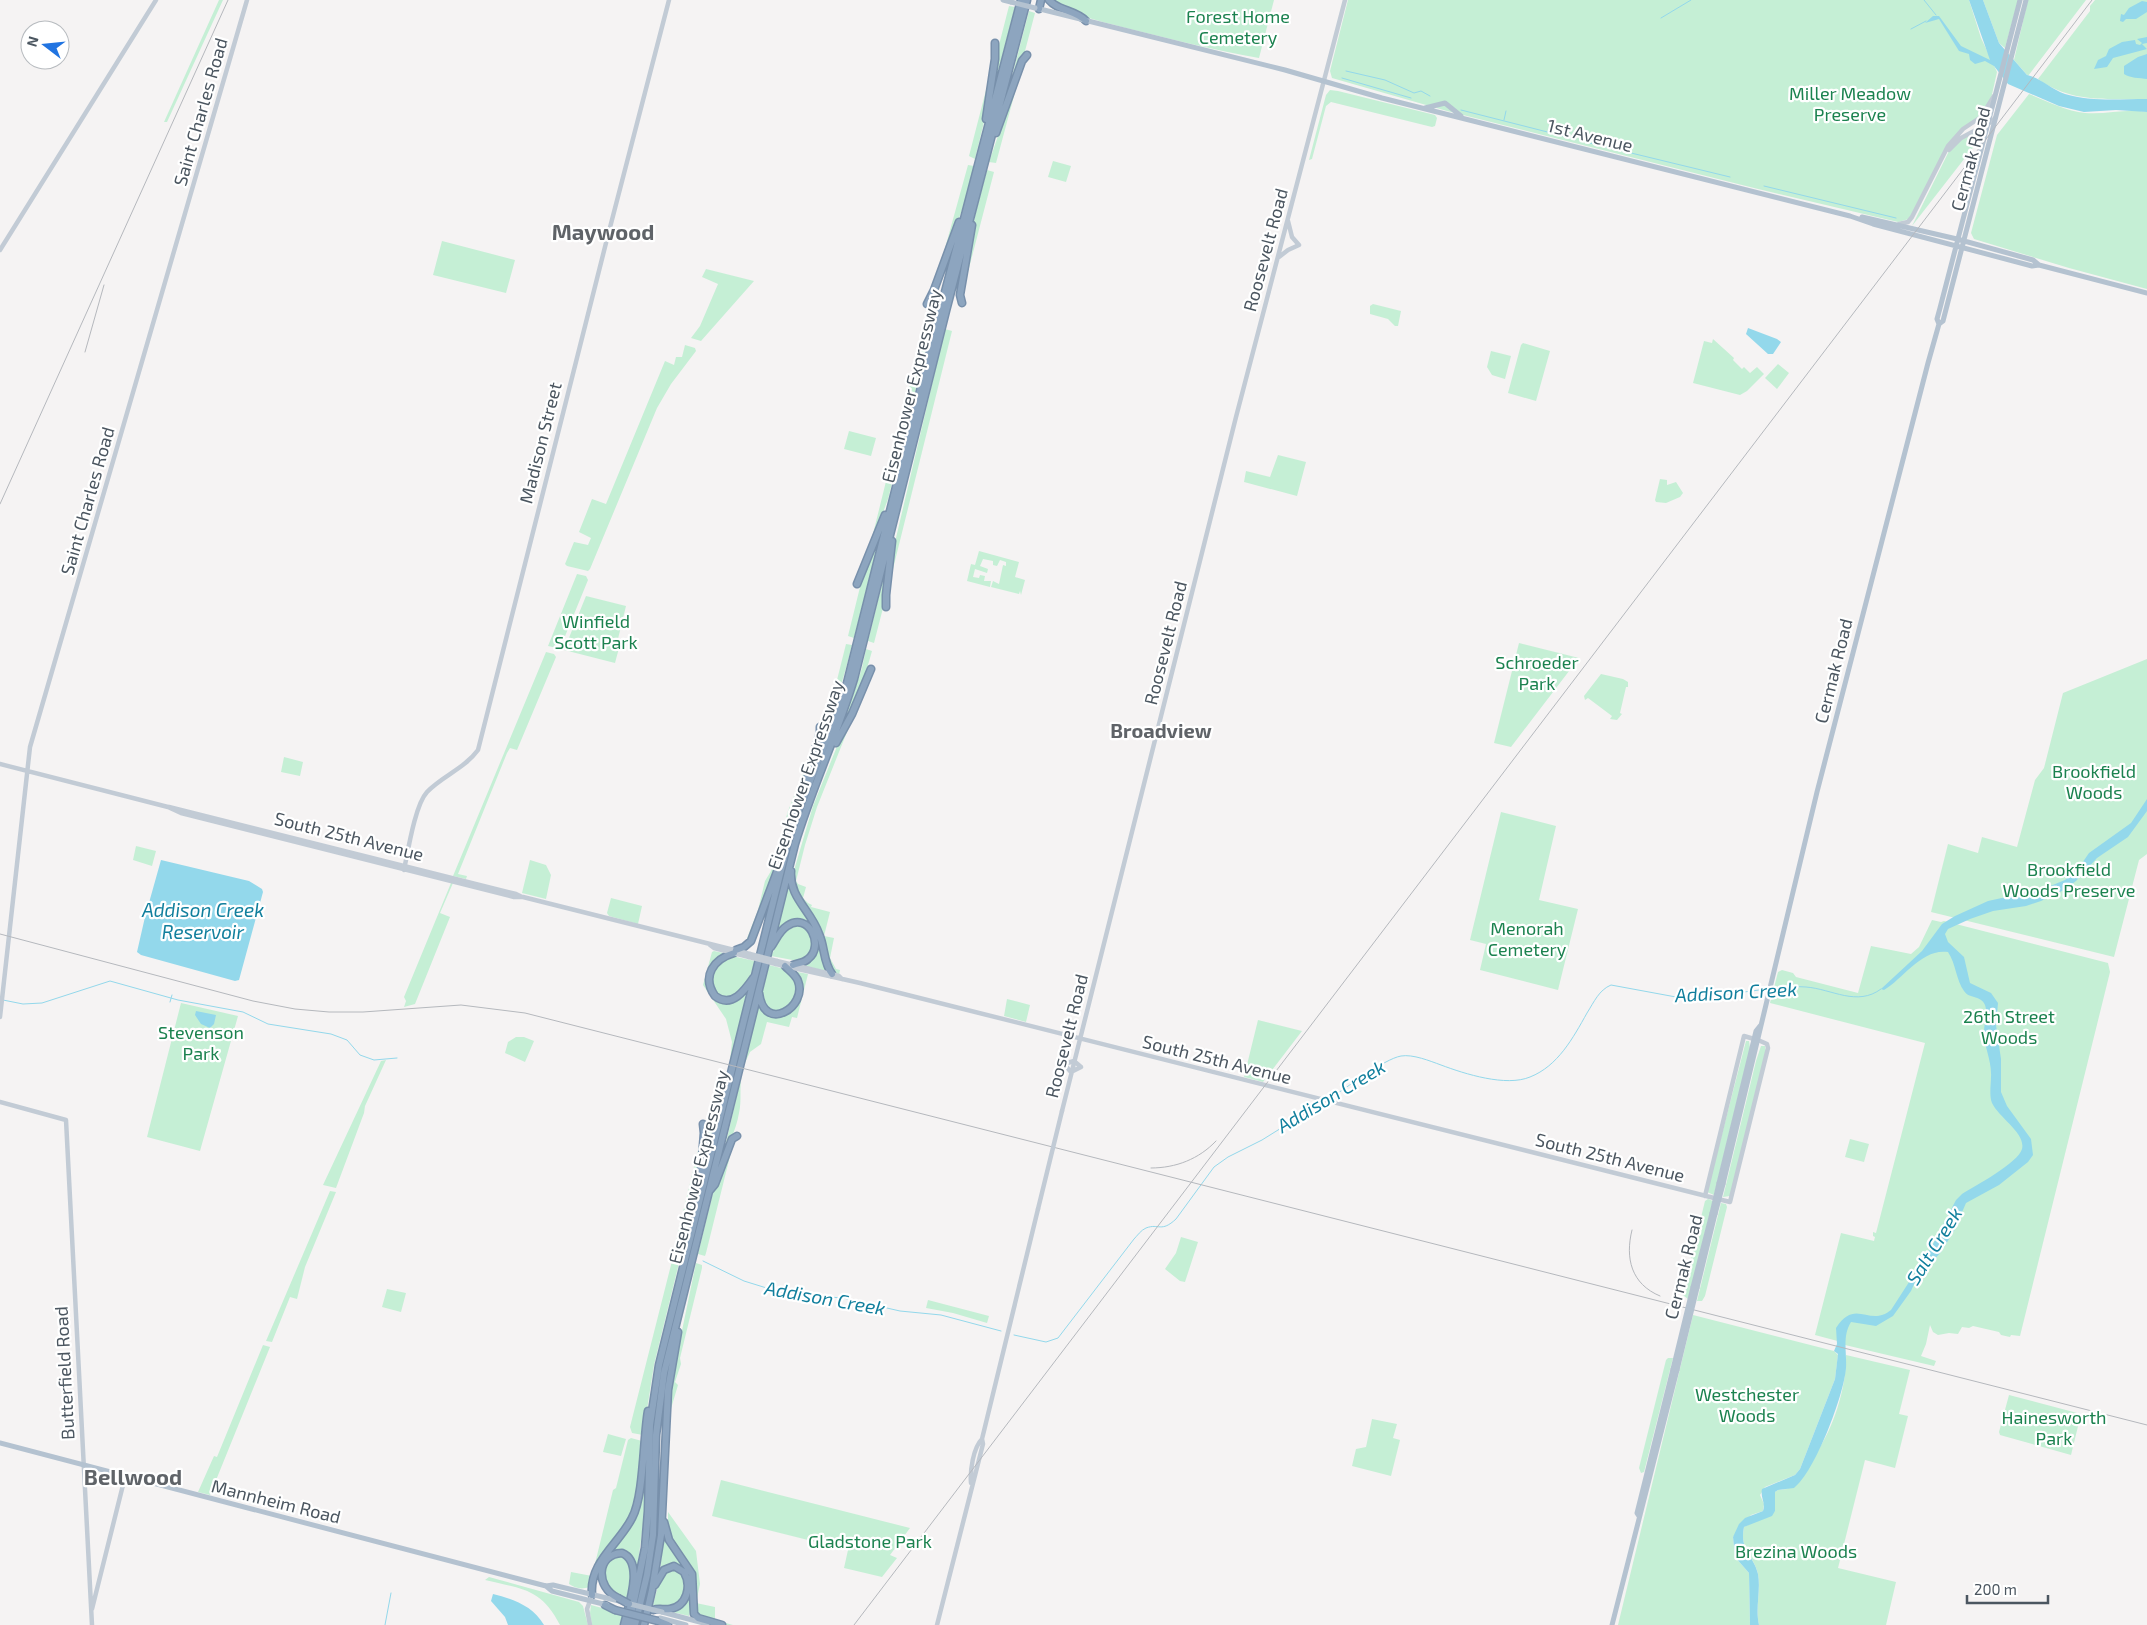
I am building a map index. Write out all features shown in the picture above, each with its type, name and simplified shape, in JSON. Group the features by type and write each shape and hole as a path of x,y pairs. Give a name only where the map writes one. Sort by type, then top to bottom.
{"highway":[{"name":"Eisenhower Expressway","path":"691,1250 697,1210 786,850 805,793 847,683 967,205 1021,0"},
{"name":"Eisenhower Expressway","path":"629,1625 644,1548 648,1511 649,1438 655,1389 691,1250 708,1193 790,863 805,812 854,679 1027,0"},
{"path":"1037,9 1041,0"},
{"path":"1049,0 1053,4 1082,17 1086,21"},
{"path":"986,133 995,59 995,43"},
{"path":"990,145 1022,61 1027,54"},
{"path":"927,304 967,205"},
{"path":"962,303 960,295 973,221 972,210"},
{"path":"857,584 892,500"},
{"path":"886,606 892,528"},
{"path":"825,761 831,755 848,721 871,668"},
{"path":"805,793 805,783 820,727"},
{"path":"756,974 735,998 725,1000 715,996 710,984 712,968 721,958 744,947 751,941 781,858 786,850"},
{"path":"790,863 792,890 814,921 823,944 826,965 832,974"},
{"path":"768,950 786,926 797,922 806,924 814,936 813,952 807,960 793,965"},
{"path":"759,989 761,1004 766,1011 779,1014 789,1010 797,999 799,985 797,978 785,966"},
{"path":"697,1210 704,1150 703,1124"},
{"path":"708,1193 715,1184 732,1139 736,1136"},
{"name":"Eisenhower Expressway","path":"635,1625 647,1575 653,1534 655,1444 659,1400 687,1280 688,1263"},
{"path":"644,1625 652,1590 662,1516 668,1390 688,1289 687,1280"},
{"path":"591,1598 600,1561 627,1527 636,1511 648,1407 655,1389"},
{"path":"662,1516 667,1537 688,1566 693,1577 692,1608 694,1614 698,1618 722,1625"},
{"path":"624,1625 634,1570 632,1560 622,1553 613,1555 606,1562 601,1577 604,1587 619,1600 629,1604"},
{"path":"652,1590 661,1573 668,1567 677,1566 685,1574 688,1587 684,1599 674,1608 661,1611 653,1610"},
{"path":"605,1605 659,1620 668,1625"}],"main road":[{"path":"0,250 156,0"},
{"name":"Saint Charles Road","path":"0,1018 30,746 247,0"},
{"name":"Madison Street","path":"404,868 423,797 433,787 470,760 478,750 669,0"},
{"name":"1st Avenue","path":"1003,0 1285,70 1421,108 1850,216 2032,266 2039,265 2147,293"},
{"name":"Roosevelt Road","path":"937,1625 971,1485 979,1460 982,1439 1074,1062 1236,417 1345,0"},
{"name":"Cermak Road","path":"1612,1625 1639,1516 1637,1513 1714,1214 1756,1040 1756,1031 1760,1026 1824,766 1939,324 1943,321 1957,266 1960,240 2020,0"},
{"name":"Cermak Road","path":"1960,240 1966,230 2026,0"},
{"path":"1896,224 1906,223 1911,220 1948,146 1963,129 1984,113 1996,90"},
{"path":"1421,108 1445,103 1466,119"},
{"path":"1901,231 1914,220 1951,147 1965,135 1988,124 1997,115"},
{"name":"1st Avenue","path":"1850,216 1896,224 1960,240 2033,260 2039,265"},
{"path":"1278,258 1288,250 1299,245 1292,237 1288,220"},
{"path":"1966,230 1969,239 1975,244"},
{"path":"1936,241 1949,248 1951,262"},
{"name":"Cermak Road","path":"1939,324 1937,319 1951,262 1959,247"},
{"path":"1957,266 1965,253 1973,250"},
{"name":"South 25th Avenue","path":"0,764 168,807 182,813 516,894 710,945 714,948 735,951 832,974 842,979"},
{"name":"South 25th Avenue","path":"776,962 838,980 842,979 1730,1202 1768,1048 1767,1044 1756,1040"},
{"path":"1705,1196 1744,1036 1756,1040"},
{"path":"1074,1062 1081,1068 1072,1072 1064,1064 1074,1062"},
{"name":"Butterfield Road","path":"0,1102 66,1120 92,1625"},
{"name":"Mannheim Road","path":"0,1443 546,1586 553,1585 591,1598 605,1605"},
{"path":"91,1612 125,1477"},
{"path":"590,1625 587,1609 591,1598"},
{"name":"Mannheim Road","path":"591,1598 619,1600"},
{"path":"629,1604 653,1610"},
{"path":"661,1611 712,1625"},
{"path":"659,1620 686,1625"}],"green space":[{"path":"219,0 223,0 167,122 164,122"},
{"name":"Forest Home Cemetery","path":"1051,0 1274,0 1259,58 1194,45 1099,21 1069,10"},
{"name":"Miller Meadow Preserve","path":"1348,0 1969,0 1981,38 1997,72 1991,99 1984,112 1956,135 1909,219 1898,222 1447,111 1332,78 1330,71"},
{"path":"1983,0 2018,0 2005,48 1999,43"},
{"path":"2028,0 2086,0 2028,76 2014,60"},
{"path":"2095,0 2147,0 2147,99 2104,99 2077,96 2051,87 2038,79 2090,11 2090,6"},
{"path":"1009,6 1015,7 991,99 999,45"},
{"path":"1029,11 1035,13 1025,51 1004,107"},
{"path":"993,63 984,122 975,159 969,156"},
{"path":"1022,66 996,163 989,162"},
{"path":"1330,90 1435,115 1437,118 1435,126 1432,127 1331,102 1326,106 1312,159 1309,160 1326,95"},
{"path":"2029,94 2078,112 2147,112 2147,289 1974,239 1971,233 1997,135"},
{"path":"1984,128 1982,136 1912,226 1950,149 1958,141"},
{"path":"1053,161 1071,166 1066,182 1048,177"},
{"path":"968,165 974,166 963,207 934,288"},
{"path":"987,170 994,172 962,295 975,216"},
{"path":"442,241 515,260 506,293 433,275"},
{"path":"706,269 754,281 701,341 691,338 700,326 718,284 702,277"},
{"path":"1373,304 1401,311 1398,326 1395,326 1388,319 1370,314 1370,306"},
{"path":"925,324 932,325 888,499 869,550"},
{"path":"945,329 952,331 889,585 892,555"},
{"path":"1713,339 1734,358 1733,360 1742,369 1744,367 1750,373 1757,367 1764,374 1747,391 1740,395 1693,383 1704,341 1712,343"},
{"path":"1523,343 1550,351 1536,401 1508,393"},
{"path":"685,345 695,348 696,351 671,384 657,408 590,569 588,571 567,566 565,564 574,542 588,545 591,538 579,532 592,499 606,504 665,361 674,365 676,357 682,357"},
{"path":"1491,351 1511,356 1505,379 1492,375 1487,367"},
{"path":"1778,364 1789,373 1777,389 1765,378"},
{"path":"849,431 876,438 871,456 844,449"},
{"path":"1278,455 1306,462 1297,496 1244,482 1246,471 1270,477"},
{"path":"1660,479 1667,480 1667,485 1676,482 1683,493 1680,497 1666,503 1656,502"},
{"path":"877,540 879,540 854,638 848,636 862,579"},
{"path":"979,551 1019,562 1015,577 1025,580 1021,595 1020,591 1019,594 991,587 993,581 999,584 1003,565 1006,566 1006,562 1000,560 997,566 993,565 993,561 983,559 980,566 988,569 987,573 975,569 973,577 985,576 984,581 991,581 990,587 967,581 971,564 975,565"},
{"path":"888,560 883,608 874,643 868,641"},
{"path":"577,574 586,576 588,580 561,646 557,648 548,646"},
{"name":"Winfield Scott Park","path":"586,596 626,606 616,647 619,648 615,663 564,650"},
{"name":"Schroeder Park","path":"1519,643 1579,658 1511,747 1494,743"},
{"path":"846,644 852,645 848,660 835,705 813,763 831,704"},
{"path":"866,649 872,651 856,699 843,726 862,668"},
{"path":"546,652 554,654 556,657 517,750 510,748 507,753 458,874 467,876 466,879 453,876"},
{"name":"Brookfield Woods Preserve","path":"2147,659 2147,854 2139,860 2114,957 1931,912 1948,844 1978,853 1982,837 2017,847 2035,780 2044,768 2063,693"},
{"path":"1601,674 1628,682 1620,713 1622,714 1617,720 1610,719 1612,716 1588,698 1585,700 1584,696"},
{"path":"861,697 817,807 796,881 798,884 806,887 803,898 812,905 811,907 830,912 824,936 834,938 830,958 836,969 840,970 839,975 832,971 825,949 798,898 792,877 813,806 840,739"},
{"path":"814,746 785,835 764,909 744,946 758,910 765,881 771,871 788,811"},
{"path":"284,757 303,762 300,776 281,772"},
{"name":"Menorah Cemetery","path":"1501,812 1556,826 1539,900 1578,909 1558,990 1480,970 1486,944 1470,940"},
{"path":"136,846 156,851 152,866 133,860"},
{"path":"530,860 546,865 551,875 546,899 522,893"},
{"path":"451,883 453,883 440,913 450,917 415,1004 404,1007 406,1001 404,997"},
{"path":"788,884 813,922 827,971 799,965 805,963 816,943 805,922 781,929 778,928"},
{"path":"611,898 642,906 638,924 609,916 607,913"},
{"name":"26th Street Woods","path":"1932,920 1944,921 2108,963 2110,972 2020,1336 2011,1335 2010,1337 2001,1335 1999,1332 1973,1326 1969,1328 1962,1327 1958,1334 1938,1335 1933,1332 1930,1325 1921,1356 1936,1361 1934,1366 1845,1345 1845,1343 1815,1335 1841,1233 1874,1241 1873,1232 1876,1233 1925,1043 1770,1003 1778,972 1782,970 1793,973 1796,977 1858,993 1871,946 1911,954 1919,947"},
{"path":"793,925 806,927 808,931 811,938 811,946 807,957 798,961 771,956 784,931"},
{"path":"712,952 728,954 709,976 717,999 745,993 747,995 730,1061 732,1042 726,1019 703,985"},
{"path":"732,956 755,961 751,974 741,990 723,998 716,992 713,986 711,981 712,975 720,965"},
{"path":"769,965 789,972 796,980 797,993 794,999 790,1005 777,1011 770,1011 761,999"},
{"path":"793,971 808,974 797,1018 792,1017 789,1027 767,1022 761,1044 750,1052 744,1065 758,1006 776,1016 798,1000"},
{"path":"1007,999 1030,1005 1026,1022 1004,1016"},
{"name":"Stevenson Park","path":"181,1003 238,1016 200,1151 147,1137"},
{"path":"1258,1020 1302,1031 1263,1082 1244,1077"},
{"path":"516,1037 524,1037 534,1041 525,1062 505,1053 508,1042"},
{"path":"1746,1041 1749,1041 1750,1048 1714,1195 1707,1192"},
{"path":"1761,1046 1765,1046 1766,1052 1730,1196 1723,1197 1756,1061"},
{"path":"386,1060 365,1106 336,1188 323,1185 381,1061"},
{"path":"728,1070 704,1167 706,1124 712,1101 723,1085"},
{"path":"742,1074 738,1120 721,1164"},
{"path":"702,1134 700,1174 682,1252 674,1250"},
{"path":"1850,1139 1869,1144 1864,1162 1845,1157"},
{"path":"734,1140 705,1256 698,1254 713,1193"},
{"path":"330,1191 336,1192 305,1267 297,1299 290,1297 272,1342 266,1341"},
{"path":"1708,1199 1713,1201 1688,1299 1683,1295 1683,1291 1705,1201"},
{"path":"1721,1203 1726,1204 1727,1207 1705,1296 1702,1301 1697,1301"},
{"path":"1181,1237 1198,1242 1185,1282 1180,1281 1165,1269 1176,1253"},
{"path":"673,1257 680,1259 654,1365 643,1435 632,1433 630,1427"},
{"path":"696,1263 702,1265 702,1268 680,1358 681,1364 675,1382 678,1385 670,1412 673,1374"},
{"path":"387,1289 406,1293 401,1312 382,1307"},
{"path":"928,1300 989,1316 987,1323 953,1313 926,1308"},
{"name":"Westchester Woods","path":"1693,1315 1834,1351 1838,1355 1835,1379 1800,1469 1795,1475 1765,1487 1760,1495 1764,1504 1763,1511 1751,1515 1733,1537 1735,1557 1749,1573 1750,1625 1618,1625"},
{"path":"263,1345 270,1347 210,1495 198,1492 214,1456 217,1457"},
{"name":"Brezina Woods","path":"1846,1355 1910,1370 1899,1414 1908,1416 1895,1468 1865,1460 1838,1568 1896,1582 1886,1625 1759,1625 1758,1574 1745,1547 1744,1527 1775,1511 1775,1492 1787,1489 1822,1443 1834,1419 1842,1393"},
{"path":"1668,1358 1673,1358 1644,1472 1641,1473 1639,1468"},
{"name":"Hainesworth Park","path":"2009,1395 2081,1414 2071,1455 2000,1435 1999,1432"},
{"path":"1372,1419 1397,1424 1393,1438 1400,1440 1391,1476 1352,1466 1356,1449 1366,1447"},
{"path":"608,1434 626,1439 621,1456 603,1452"},
{"path":"631,1438 642,1441 635,1508 624,1528 598,1558 589,1587 576,1587 569,1584 571,1572 592,1576 613,1490 616,1488 628,1440"},
{"path":"644,1466 644,1517 636,1577 630,1555 608,1554 628,1528"},
{"name":"Gladstone Park","path":"721,1480 910,1528 890,1555 897,1558 882,1577 844,1568 848,1550 712,1516"},
{"path":"668,1512 696,1551 700,1584 696,1603 715,1607 715,1620 733,1625 727,1625 696,1615 695,1579 672,1542 668,1526"},
{"path":"664,1532 683,1562 690,1581 692,1603 689,1616 668,1611 688,1595 682,1567 660,1572"},
{"path":"619,1555 630,1562 632,1576 627,1599 609,1591 603,1577 608,1562"},
{"path":"670,1568 681,1571 686,1585 683,1598 670,1606 653,1605 660,1578"},
{"path":"489,1577 579,1602 583,1606 588,1625 560,1625 553,1613 538,1597 520,1588 485,1580"},
{"path":"591,1605 624,1614 622,1625 592,1625"}],"water":[{"path":"1969,0 1983,0 1999,43 2027,75 2060,92 2075,97 2106,100 2147,99 2147,112 2116,110 2084,112 2059,106 2008,84 1994,66 1985,61 1975,64 1970,60 1969,54 1959,51 1939,19 1925,23 1933,16 1939,16 1961,46 1990,60"},
{"path":"2142,1 2147,2 2147,12 2136,19 2120,21 2121,14 2124,15 2129,8"},
{"path":"2147,37 2147,43 2142,44 2147,49 2113,58 2107,67 2094,69 2098,60 2106,56 2109,49 2122,42 2135,40 2136,44 2140,45 2142,43 2137,39"},
{"path":"2147,54 2147,79 2124,74 2124,66 2138,57"},
{"path":"1748,328 1781,342 1773,354 1768,354 1746,334"},
{"name":"Salt Creek","path":"2147,799 2147,811 2128,837 2097,858 2076,881 2064,890 2026,906 1993,911 1970,919 1948,929 1945,934 1948,942 1964,957 1970,983 1991,993 1998,1003 1996,1025 2001,1059 2001,1092 2007,1106 2031,1139 2033,1155 2028,1162 1999,1185 1966,1203 1954,1231 1941,1252 1916,1280 1911,1291 1893,1316 1876,1326 1851,1322 1846,1339 1846,1368 1840,1396 1827,1432 1811,1466 1794,1488 1775,1492 1775,1511 1772,1516 1744,1527 1745,1547 1756,1568 1759,1580 1759,1625 1750,1625 1749,1573 1735,1557 1733,1537 1739,1524 1745,1518 1763,1511 1762,1489 1795,1475 1800,1469 1835,1379 1838,1354 1834,1351 1837,1344 1836,1328 1843,1319 1856,1313 1876,1316 1883,1315 1891,1310 1931,1248 1956,1200 1962,1194 2013,1161 2022,1149 2020,1137 1995,1109 1991,1100 1991,1071 1984,1038 1985,1005 1981,1000 1964,991 1948,952 1939,952 1922,959 1891,985 1884,990 1881,989 1922,951 1942,924 1955,916 1988,901 2043,889 2065,880 2078,869 2089,853 2131,823"},
{"name":"Addison Creek Reservoir","path":"161,860 249,881 262,889 263,892 239,980 235,981 141,955 137,952"},
{"path":"196,1011 216,1015 214,1024 210,1028 201,1024 195,1015"},
{"path":"493,1594 522,1604 534,1613 544,1625 508,1625 505,1617 491,1601"}],"waterway":[{"path":"1661,18 1691,0"},
{"path":"1924,0 1936,15"},
{"path":"1911,29 1926,21"},
{"path":"1346,71 1385,80 1414,93 1421,91 1430,96"},
{"path":"1342,78 1411,98"},
{"path":"1461,110 1575,139"},
{"path":"1504,120 1506,111"},
{"path":"1551,133 1554,123"},
{"path":"1590,143 1730,177"},
{"path":"1764,186 1896,218"},
{"name":"Addison Creek","path":"3,1000 23,1004 42,1003 110,981 178,1000 243,1012 268,1024 331,1034 347,1040 360,1055 374,1060 397,1058"},
{"name":"Addison Creek","path":"1329,1099 1375,1068 1401,1056 1421,1058 1462,1072 1498,1080 1520,1080 1530,1077 1557,1059 1597,997 1611,985 1676,997 1721,995 1767,989"},
{"name":"Addison Creek","path":"1771,989 1806,987 1854,997 1863,997 1881,989"},
{"name":"Addison Creek","path":"170,1002 172,995"},
{"name":"Addison Creek","path":"1014,1335 1046,1342 1058,1338 1141,1232 1150,1227 1167,1226 1176,1219 1214,1167 1323,1102"},
{"name":"Addison Creek","path":"703,1261 744,1281 786,1294 843,1298 900,1311 941,1315 1001,1331"},
{"path":"385,1625 391,1593"}],"railway":[{"path":"0,504 228,0"},
{"path":"854,1625 2092,0"},
{"path":"85,352 104,285"},
{"path":"0,934 253,1001 295,1009 363,1012 461,1005 525,1013 2147,1425"},
{"path":"1151,1168 1160,1168 1186,1161 1202,1153 1216,1141"},
{"path":"1632,1230 1629,1250 1632,1269 1642,1285 1660,1296"}],"district":[{"name":"Maywood","path":"603,232"},
{"name":"Broadview","path":"1161,731"},
{"name":"Bellwood","path":"133,1477"}],"park label":[{"name":"Brookfield Woods","path":"2094,782"}]}
